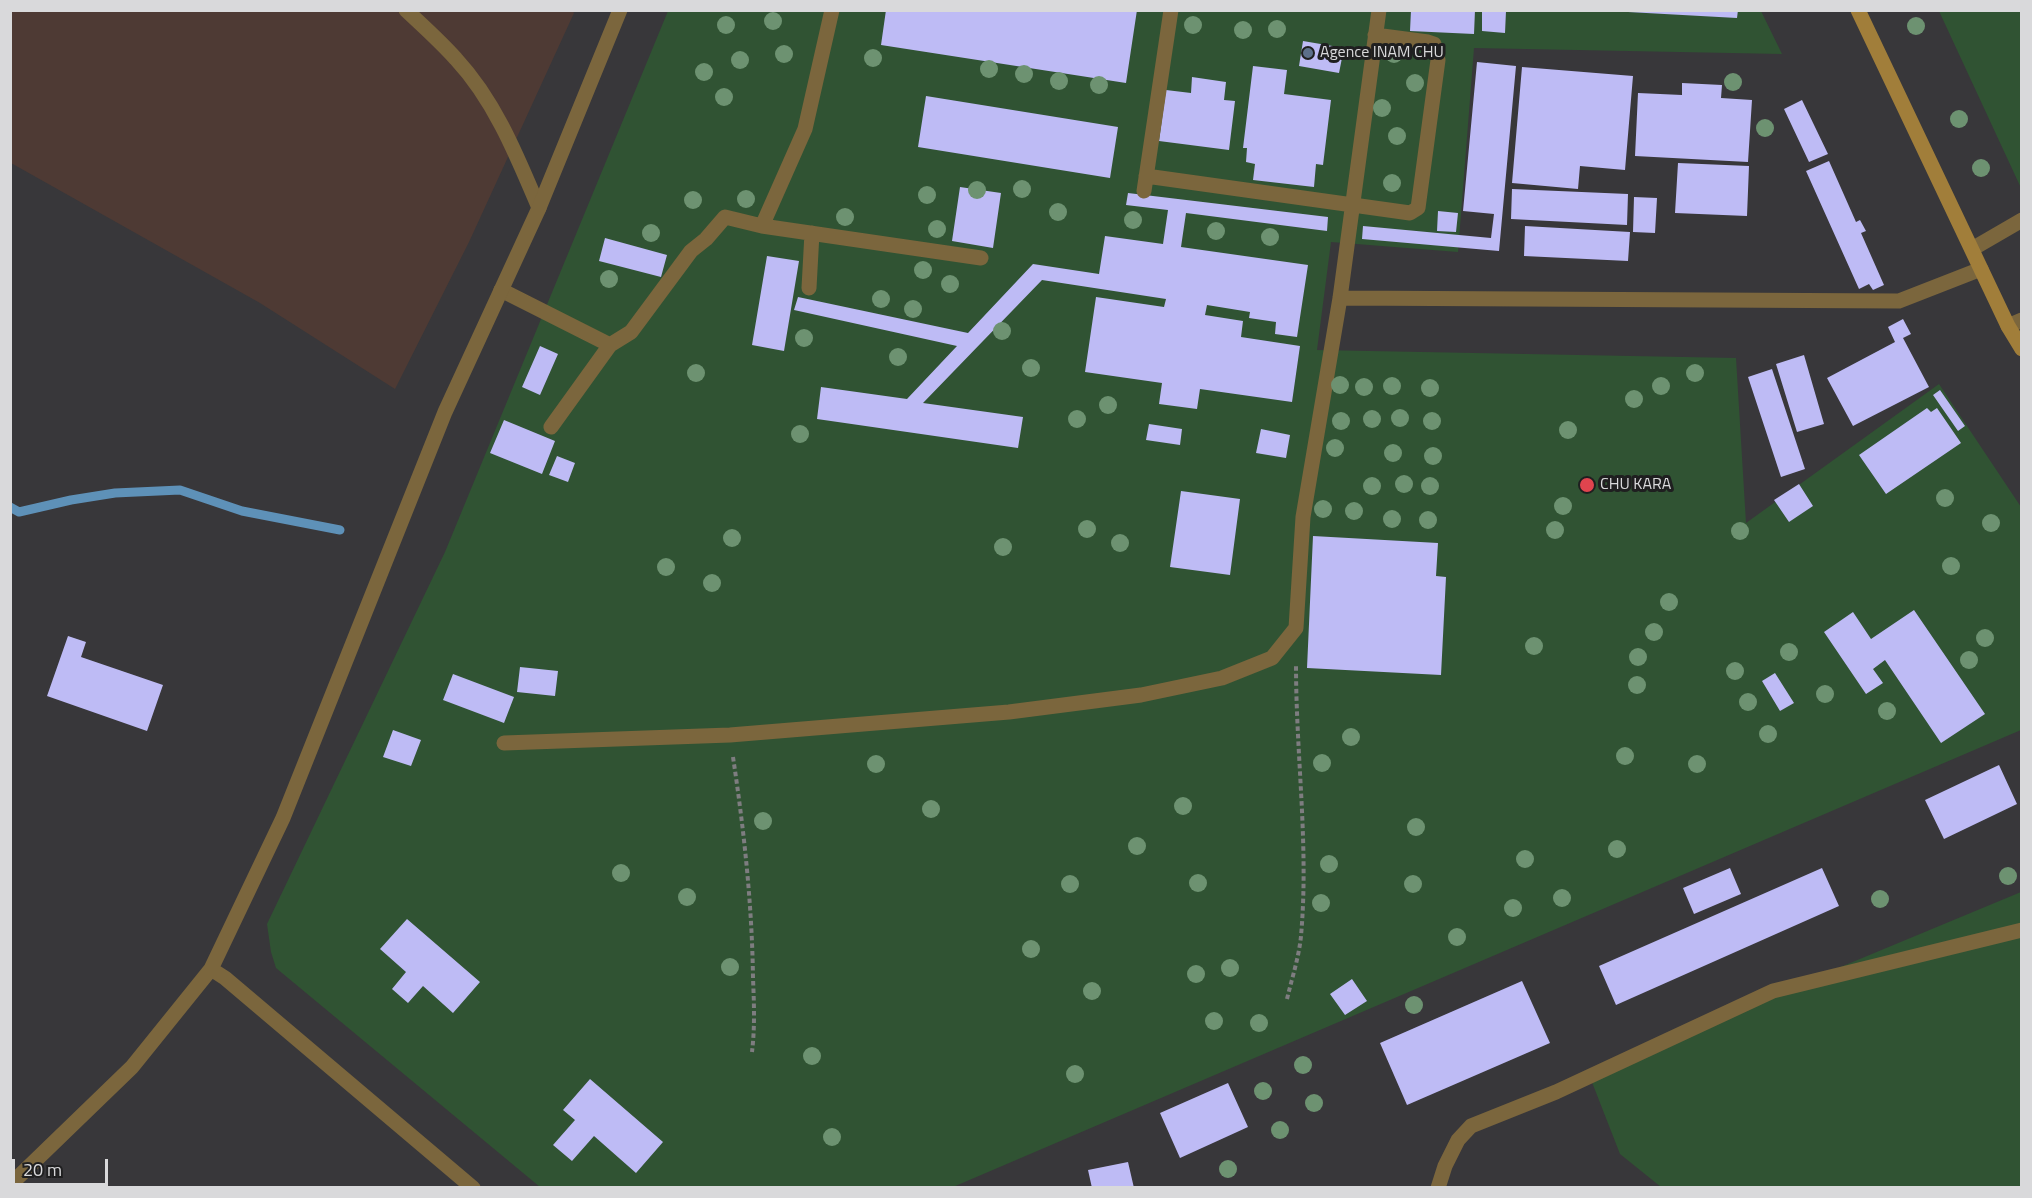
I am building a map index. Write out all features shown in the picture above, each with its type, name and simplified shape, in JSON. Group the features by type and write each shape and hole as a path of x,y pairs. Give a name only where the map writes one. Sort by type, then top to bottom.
{"main road":[{"path":"1858,10 1981,269 2015,323 2022,349"}],"street":[{"path":"406,10 457,60 480,92 508,137 539,208"},
{"path":"10,1185 132,1067 211,969 283,818 445,412 539,208 617,18 603,10"},
{"path":"762,226 805,129 832,10"},
{"path":"1171,10 1145,183 1410,213 1418,208 1438,60 1437,50 1434,44 1428,42 1375,35"},
{"path":"504,743 730,735 1010,712 1141,695 1222,678 1272,658 1296,628 1303,517 1340,298 1379,10"},
{"path":"551,427 610,345 631,332 691,251 706,239 725,217 762,226 981,258"},
{"path":"1972,249 2022,220"},
{"path":"809,288 812,233"},
{"path":"1340,298 1899,301 1981,269"},
{"path":"501,290 610,345"},
{"path":"1438,1188 1445,1166 1458,1140 1471,1126 1557,1092 1773,992 2022,930"},
{"path":"211,969 225,978 473,1188"}],"path":[{"path":"1287,999 1301,938 1304,824 1296,706 1296,628"},
{"path":"730,735 744,831 753,948 754,1034 752,1052"}],"shaded area":[{"path":"572,10 574,13 469,242 395,389 260,303 11,163 11,11"}],"green space":[{"path":"668,11 1761,11 1782,54 1474,48 1458,252 1331,242 1317,350 1736,358 1746,523 1939,384 2021,507 2021,730 953,1187 540,1187 276,968 267,924 445,552"},
{"path":"1939,11 2021,11 2021,188"},
{"path":"2021,892 2021,1187 1661,1187 1620,1154 1588,1072"}],"building":[{"path":"886,10 1137,10 1126,83 881,45"},
{"path":"1411,10 1475,10 1474,34 1410,31"},
{"path":"1482,10 1506,11 1505,33 1482,31"},
{"path":"1628,10 1738,10 1737,18 1628,12"},
{"path":"1303,41 1344,48 1339,73 1299,66"},
{"path":"1477,62 1516,66 1499,251 1362,239 1363,226 1491,238 1494,214 1463,211"},
{"path":"1253,66 1287,70 1284,94 1331,100 1323,165 1316,164 1314,187 1253,180 1255,164 1246,162 1247,148 1243,148"},
{"path":"1522,67 1633,76 1625,170 1580,166 1578,189 1512,183"},
{"path":"1192,77 1226,82 1224,100 1235,101 1229,150 1159,141 1166,90 1191,93"},
{"path":"1682,83 1722,85 1721,98 1752,100 1748,162 1635,156 1638,93 1682,95"},
{"path":"926,96 1118,127 1110,178 918,147"},
{"path":"1802,100 1828,154 1809,162 1784,109"},
{"path":"1829,161 1856,222 1860,220 1866,231 1861,233 1884,285 1873,290 1869,284 1859,289 1806,171"},
{"path":"1678,163 1749,166 1747,216 1675,213"},
{"path":"960,187 1001,193 993,248 952,241"},
{"path":"1512,189 1628,194 1627,225 1511,219"},
{"path":"1128,193 1328,217 1327,231 1186,213 1181,247 1308,265 1297,337 1275,334 1276,322 1249,318 1250,312 1207,305 1205,315 1243,321 1241,337 1300,346 1292,402 1200,389 1197,409 1159,404 1162,383 1085,372 1096,297 1164,307 1166,299 1042,280 923,403 1023,417 1018,448 817,419 821,387 907,399 957,346 794,310 798,297 968,333 1033,264 1099,274 1105,236 1163,244 1168,210 1126,205"},
{"path":"1634,197 1657,198 1655,233 1633,232"},
{"path":"1438,211 1458,213 1456,232 1437,231"},
{"path":"1525,226 1630,232 1628,261 1524,256"},
{"path":"605,238 667,255 661,277 599,261"},
{"path":"767,256 799,261 784,351 752,345"},
{"path":"1903,319 1911,334 1903,338 1929,387 1853,426 1827,378 1895,342 1888,327"},
{"path":"540,346 558,354 540,395 522,387"},
{"path":"1804,355 1824,424 1797,432 1776,364"},
{"path":"1772,369 1805,469 1781,477 1748,377"},
{"path":"1940,390 1965,426 1958,431 1933,395"},
{"path":"1927,408 1931,412 1937,408 1961,443 1886,494 1859,455"},
{"path":"504,420 555,441 542,474 490,453"},
{"path":"1149,424 1182,429 1180,445 1146,440"},
{"path":"1261,429 1290,435 1286,458 1256,453"},
{"path":"557,456 575,463 568,482 549,475"},
{"path":"1799,484 1813,506 1789,522 1774,500"},
{"path":"1181,491 1240,499 1230,575 1170,567"},
{"path":"1313,536 1438,543 1436,576 1446,577 1441,675 1307,668"},
{"path":"1914,610 1985,714 1941,743 1885,660 1873,669 1883,683 1866,694 1824,632 1853,612 1871,639"},
{"path":"68,636 86,642 81,657 163,685 147,731 47,696"},
{"path":"520,667 558,671 555,696 517,692"},
{"path":"1775,673 1794,703 1780,711 1762,681"},
{"path":"453,674 514,697 504,723 443,700"},
{"path":"393,730 421,740 411,766 383,757"},
{"path":"1999,765 2017,804 1944,839 1925,800"},
{"path":"1730,868 1741,894 1694,914 1683,888"},
{"path":"1822,868 1839,906 1616,1005 1599,966"},
{"path":"407,919 480,982 453,1013 423,986 408,1003 392,989 406,972 380,949"},
{"path":"1352,979 1367,1001 1345,1015 1330,994"},
{"path":"1522,981 1550,1043 1407,1105 1380,1043"},
{"path":"590,1079 663,1142 636,1173 594,1136 572,1161 553,1145 575,1120 563,1110"},
{"path":"1228,1083 1248,1127 1180,1158 1160,1113"},
{"path":"1128,1162 1134,1188 1092,1188 1088,1170"}],"waterway":[{"path":"10,507 19,512 115,493 180,490 242,511 340,530"}],"place":[{"name":"Agence INAM CHU","path":"1308,53"},
{"name":"CHU KARA","path":"1587,485"}]}
